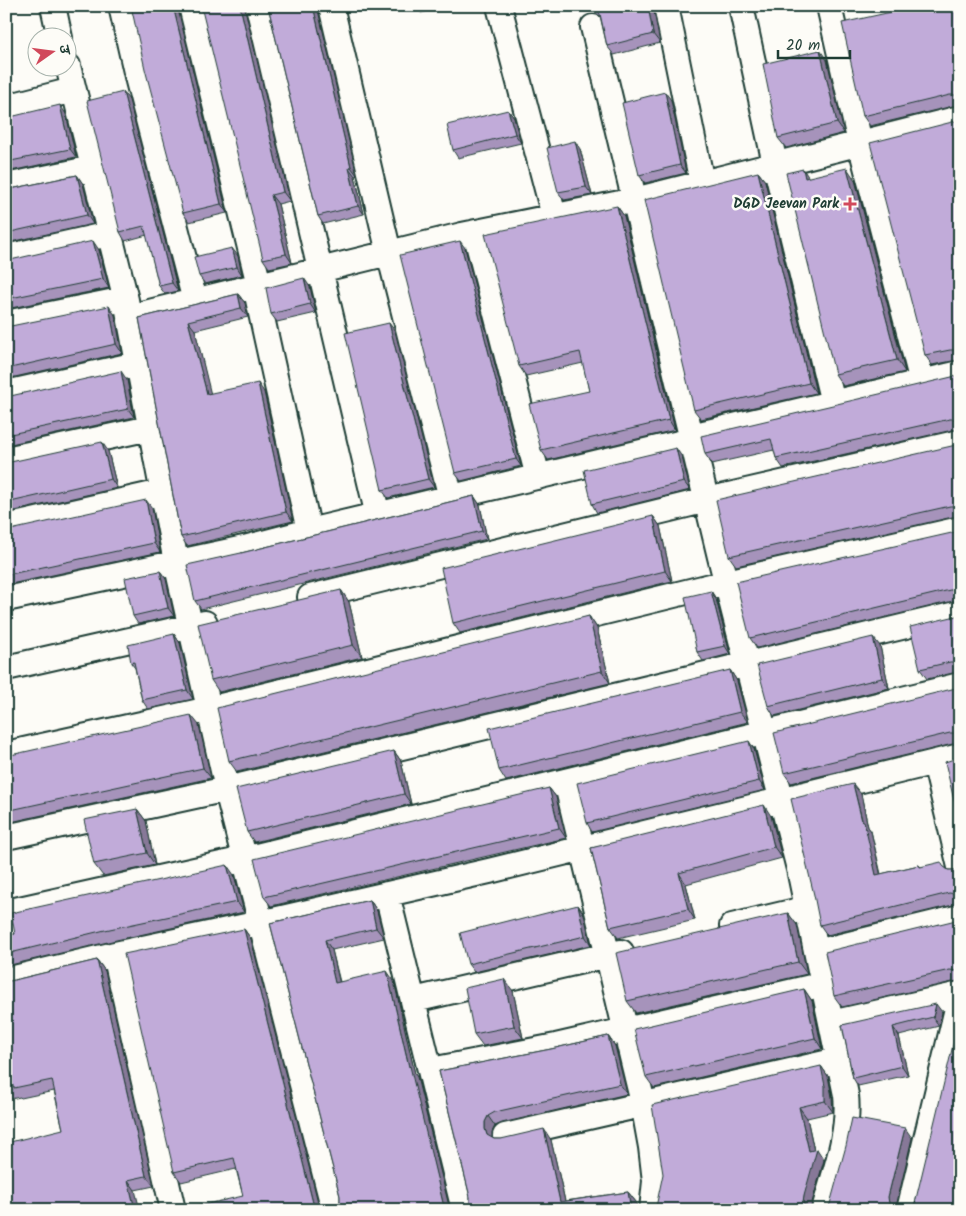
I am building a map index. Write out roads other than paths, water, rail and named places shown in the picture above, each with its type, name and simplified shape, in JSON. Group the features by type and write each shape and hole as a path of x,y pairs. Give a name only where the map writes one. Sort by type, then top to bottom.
{"street":[{"path":"53,6 58,28"},
{"path":"121,6 138,81 195,301"},
{"path":"191,6 257,286 309,531"},
{"path":"258,6 378,516"},
{"path":"331,6 389,253 451,498"},
{"path":"498,6 554,216"},
{"path":"666,6 702,183"},
{"path":"740,6 775,164 833,403"},
{"path":"829,6 860,144 922,382"},
{"path":"593,27 808,908 846,1096 848,1112 846,1129 824,1210"},
{"path":"70,78 127,308 176,562 227,789 334,1210"},
{"path":"6,107 73,90"},
{"path":"6,323 195,301 475,232 635,200 960,118"},
{"path":"6,186 93,168"},
{"path":"475,232 538,477"},
{"path":"6,257 109,234"},
{"path":"6,393 137,364"},
{"path":"6,599 244,548 960,373"},
{"path":"6,459 150,428"},
{"path":"286,603 707,500 960,442"},
{"path":"6,527 162,492"},
{"path":"6,754 209,709 727,582 960,530"},
{"path":"6,837 227,789 960,612"},
{"path":"6,668 229,617"},
{"path":"6,912 244,859 960,686"},
{"path":"6,980 115,954 260,924 582,849 960,756"},
{"path":"935,762 960,866"},
{"path":"566,781 652,1147 655,1181 652,1210"},
{"path":"387,894 464,1210"},
{"path":"712,931 808,908"},
{"path":"817,952 960,917"},
{"path":"414,1000 645,947"},
{"path":"115,954 173,1210"},
{"path":"431,1070 556,1046 824,984"},
{"path":"831,1023 960,995 909,1210"},
{"path":"505,1136 838,1060"}],"place":[{"name":"DGD Jeevan Park","path":"850,204"}]}
